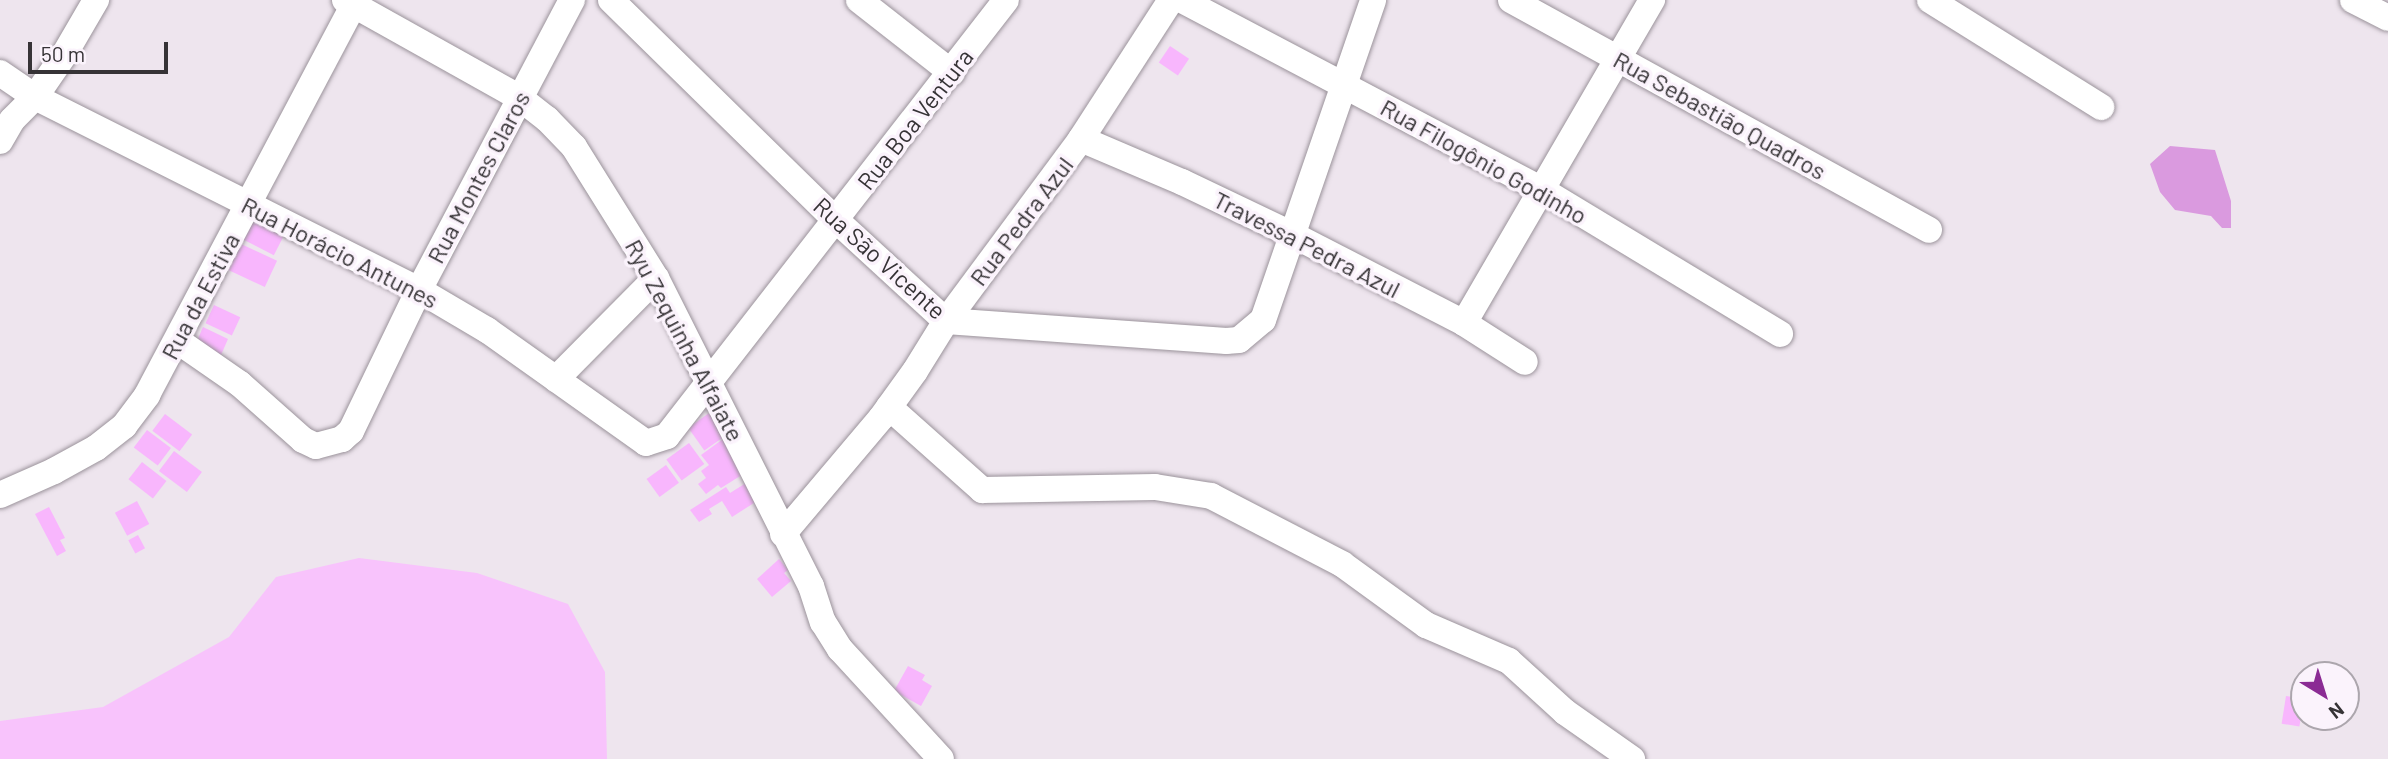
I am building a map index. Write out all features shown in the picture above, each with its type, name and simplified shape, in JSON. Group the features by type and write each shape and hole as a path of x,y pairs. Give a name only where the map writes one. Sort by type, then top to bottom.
{"street":[{"path":"0,141 12,120 35,97 64,55 96,0"},
{"name":"Rua Montes Claros","path":"178,341 240,384 310,443 328,446 351,431 419,290 572,0"},
{"name":"Rua São Vicente","path":"611,0 836,220 946,321 1239,340 1263,320 1293,235"},
{"path":"859,0 952,73"},
{"name":"Rua Boa Ventura","path":"667,436 708,379 952,73 1006,0"},
{"name":"Rua Pedra Azul","path":"783,534 889,407 946,321 1081,139 1171,0"},
{"name":"Rua Filogônio Godinho","path":"1182,0 1544,191 1780,334"},
{"path":"1293,235 1373,0"},
{"name":"Rua Sebastião Quadros","path":"1511,0 1928,230"},
{"path":"1464,323 1544,191 1653,0"},
{"path":"1930,0 2101,107"},
{"path":"2353,0 2388,18"},
{"name":"Ryu Zequinha Alfaiate","path":"352,1 520,98 547,119 574,148 656,278 811,586 823,622 840,649 941,759"},
{"name":"Rua da Estiva","path":"0,495 96,448 124,426 147,395 178,341 352,1"},
{"name":"Rua Horácio Antunes","path":"0,73 35,97 247,206 419,290 487,330 646,443 667,436"},
{"name":"Travessa Pedra Azul","path":"1081,139 1182,182 1293,235 1464,323 1525,362"},
{"path":"556,379 656,278"},
{"path":"889,407 982,490 1155,487 1211,496 1342,564 1426,625 1508,661 1565,712 1632,759"}],"shaded area":[{"path":"2170,146 2215,150 2231,201 2231,228 2222,228 2211,216 2175,210 2160,192 2150,164"},
{"path":"359,558 477,573 568,604 605,672 607,759 0,759 0,721 103,707 229,637 276,577"}],"building":[{"path":"1170,46 1189,59 1178,75 1159,63"},
{"path":"254,217 285,233 274,255 243,239"},
{"path":"239,243 277,261 265,287 227,269"},
{"path":"214,305 240,317 232,335 206,323"},
{"path":"203,327 228,339 221,355 197,341"},
{"path":"712,411 728,434 704,451 688,428"},
{"path":"165,414 192,434 180,451 152,431"},
{"path":"147,430 171,448 158,466 134,448"},
{"path":"723,439 745,473 721,488 718,485 706,494 698,484 706,478 701,471 709,465 701,455"},
{"path":"689,443 704,464 682,480 666,459"},
{"path":"174,451 202,472 187,492 159,471"},
{"path":"142,462 166,481 153,498 128,479"},
{"path":"666,465 679,483 660,497 647,479"},
{"path":"746,483 757,501 732,517 722,501 709,509 712,514 699,522 690,510 726,487 730,493"},
{"path":"137,501 149,524 127,536 115,513"},
{"path":"49,507 65,538 60,540 66,551 57,556 35,514"},
{"path":"138,535 145,548 135,553 128,540"},
{"path":"779,559 788,570 784,573 791,581 772,597 757,579"},
{"path":"908,666 925,675 922,680 932,686 921,706 894,691"},
{"path":"2286,696 2290,697 2290,725 2282,724"}]}
